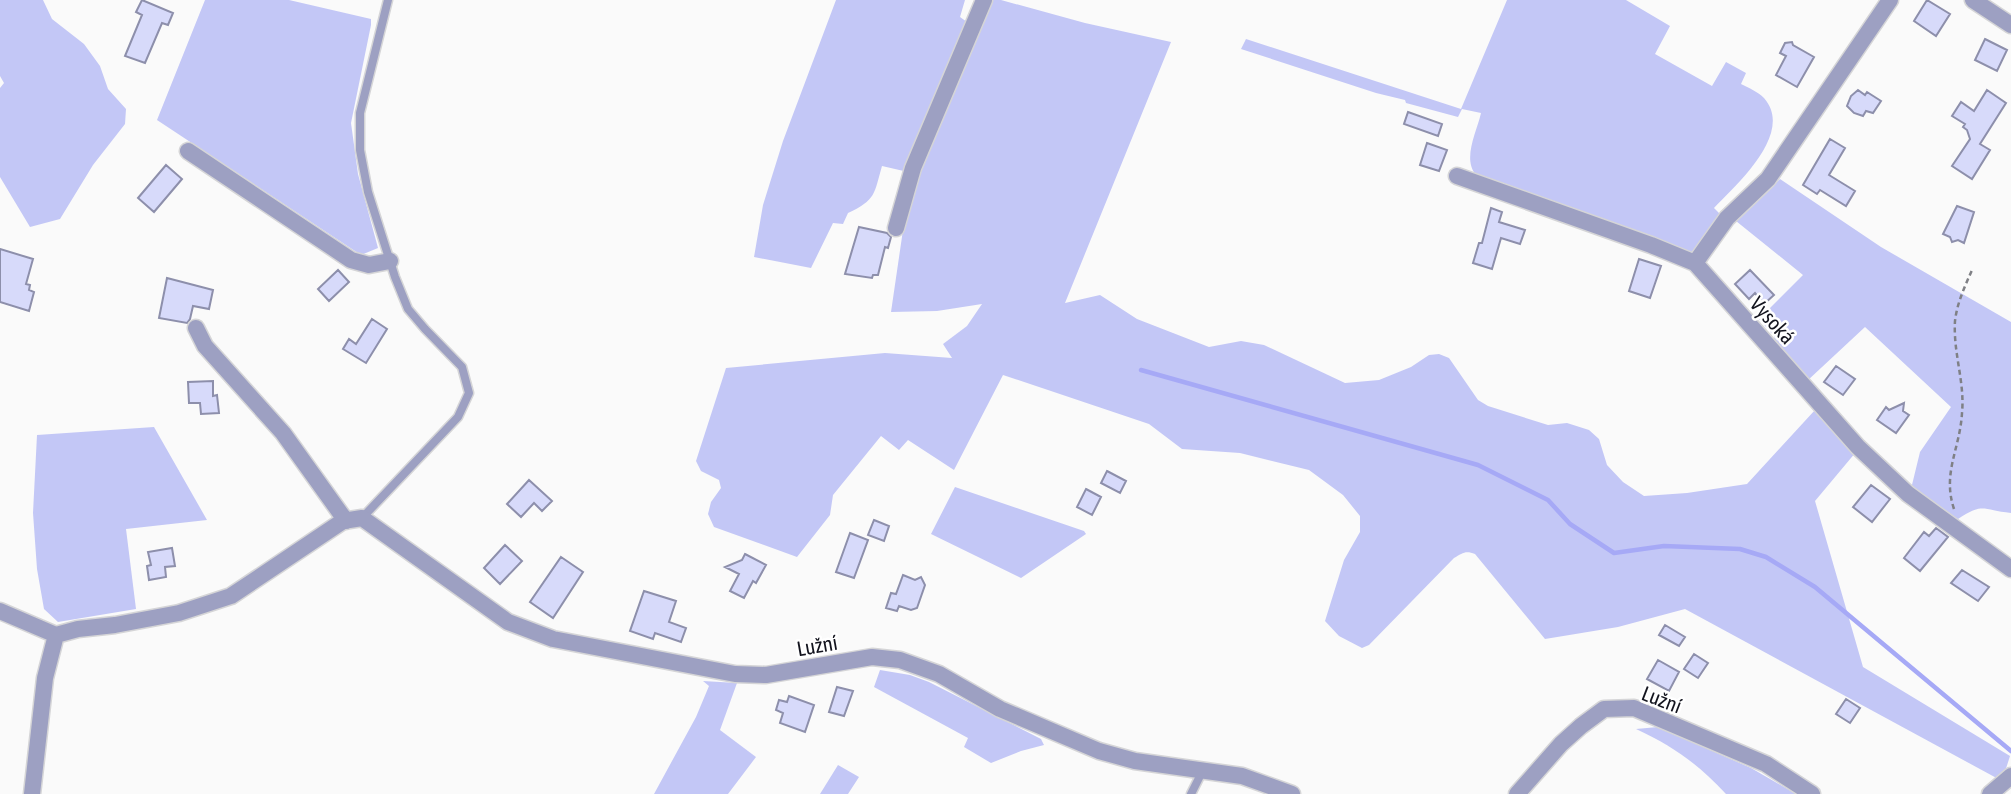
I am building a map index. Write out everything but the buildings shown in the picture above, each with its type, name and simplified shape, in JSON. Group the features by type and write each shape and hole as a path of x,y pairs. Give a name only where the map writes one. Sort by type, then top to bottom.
{"street":[{"path":"896,228 913,168 984,0"},
{"path":"1695,263 1727,218 1768,179 1889,0"},
{"path":"1973,0 2011,24"},
{"path":"188,150 351,260 369,265 390,261"},
{"name":"Vysoká","path":"1457,176 1695,263 1858,447 1908,494 2011,569"},
{"name":"Lužní","path":"195,328 205,346 283,433 354,519 508,622 553,639 735,674 766,675 872,657 900,660 939,674 1000,709 1100,751 1135,761 1242,776 1293,794"},
{"path":"0,611 56,635 179,613 231,596 354,519"},
{"path":"32,794 45,678 56,635"},
{"name":"Lužní","path":"1517,794 1561,744 1589,720 1604,709 1634,708 1766,764 1812,794"},
{"path":"1974,794 1994,791 2011,776"}],"lane":[{"path":"354,519 458,417 469,393 462,367 408,309 368,192 360,150 360,113 388,0"},
{"path":"1191,794 1202,772"}],"path":[{"path":"1962,531 1952,504 1949,481 1963,403 1955,321 1960,299 1972,270"}],"shaded area":[{"path":"0,0 43,0 52,19 84,44 100,66 108,89 126,109 125,124 93,165 60,219 30,227 0,177 0,88 4,83 0,76"},
{"path":"205,0 289,0 371,19 351,123 358,174 378,248 361,255 157,120"},
{"path":"836,0 965,0 960,17 967,22 908,172 882,166 869,200 848,213 843,224 833,223 811,268 754,257 763,205 783,141"},
{"path":"987,0 1001,0 1085,23 1171,42 1065,303 1100,295 1137,319 1209,347 1241,341 1264,345 1345,383 1379,380 1411,367 1429,355 1439,354 1449,358 1478,400 1488,406 1548,425 1567,423 1589,430 1599,439 1607,465 1623,482 1644,496 1747,484 1815,410 1856,452 1815,501 1863,667 2010,756 2002,781 1685,609 1618,627 1545,639 1475,554 1469,552 1454,558 1369,645 1362,648 1339,636 1325,621 1344,560 1360,532 1360,516 1343,495 1309,470 1240,453 1182,449 1149,424 1003,375 954,470 908,440 899,450 881,436 833,495 830,515 797,557 714,527 708,514 711,502 721,488 719,480 701,471 696,461 726,368 885,353 952,358 943,344 967,326 982,304 937,311 891,312 903,230 917,174"},
{"path":"1507,0 1626,0 1670,26 1655,54 1712,86 1726,62 1746,73 1741,84 1764,98 1772,112 1768,142 1748,172 1714,208 1722,216 1691,257 1476,175 1470,161 1470,153 1481,113 1462,109 1458,117 1406,103 1405,100 1241,49 1246,39 1461,109"},
{"path":"1780,179 1881,247 2011,322 2011,513 1978,509 1958,519 1946,515 1911,489 1920,452 1951,407 1865,327 1807,381 1771,342 1775,337 1759,319 1803,275 1736,221"},
{"path":"154,427 207,520 126,529 136,609 58,622 44,609 37,569 33,513 37,435"},
{"path":"955,487 1084,531 1086,534 1021,578 931,534"},
{"path":"880,670 910,675 929,682 1041,739 1044,745 991,763 964,747 968,738 874,687"},
{"path":"703,681 737,683 720,730 756,757 728,794 654,794 696,717 709,686"},
{"path":"1658,727 1751,768 1796,794 1726,794 1684,757 1636,729"},
{"path":"838,765 859,777 848,794 820,794"}],"waterway":[{"path":"1141,370 1478,465 1548,500 1570,524 1614,553 1664,546 1740,549 1766,557 1815,587 2011,751"}]}
